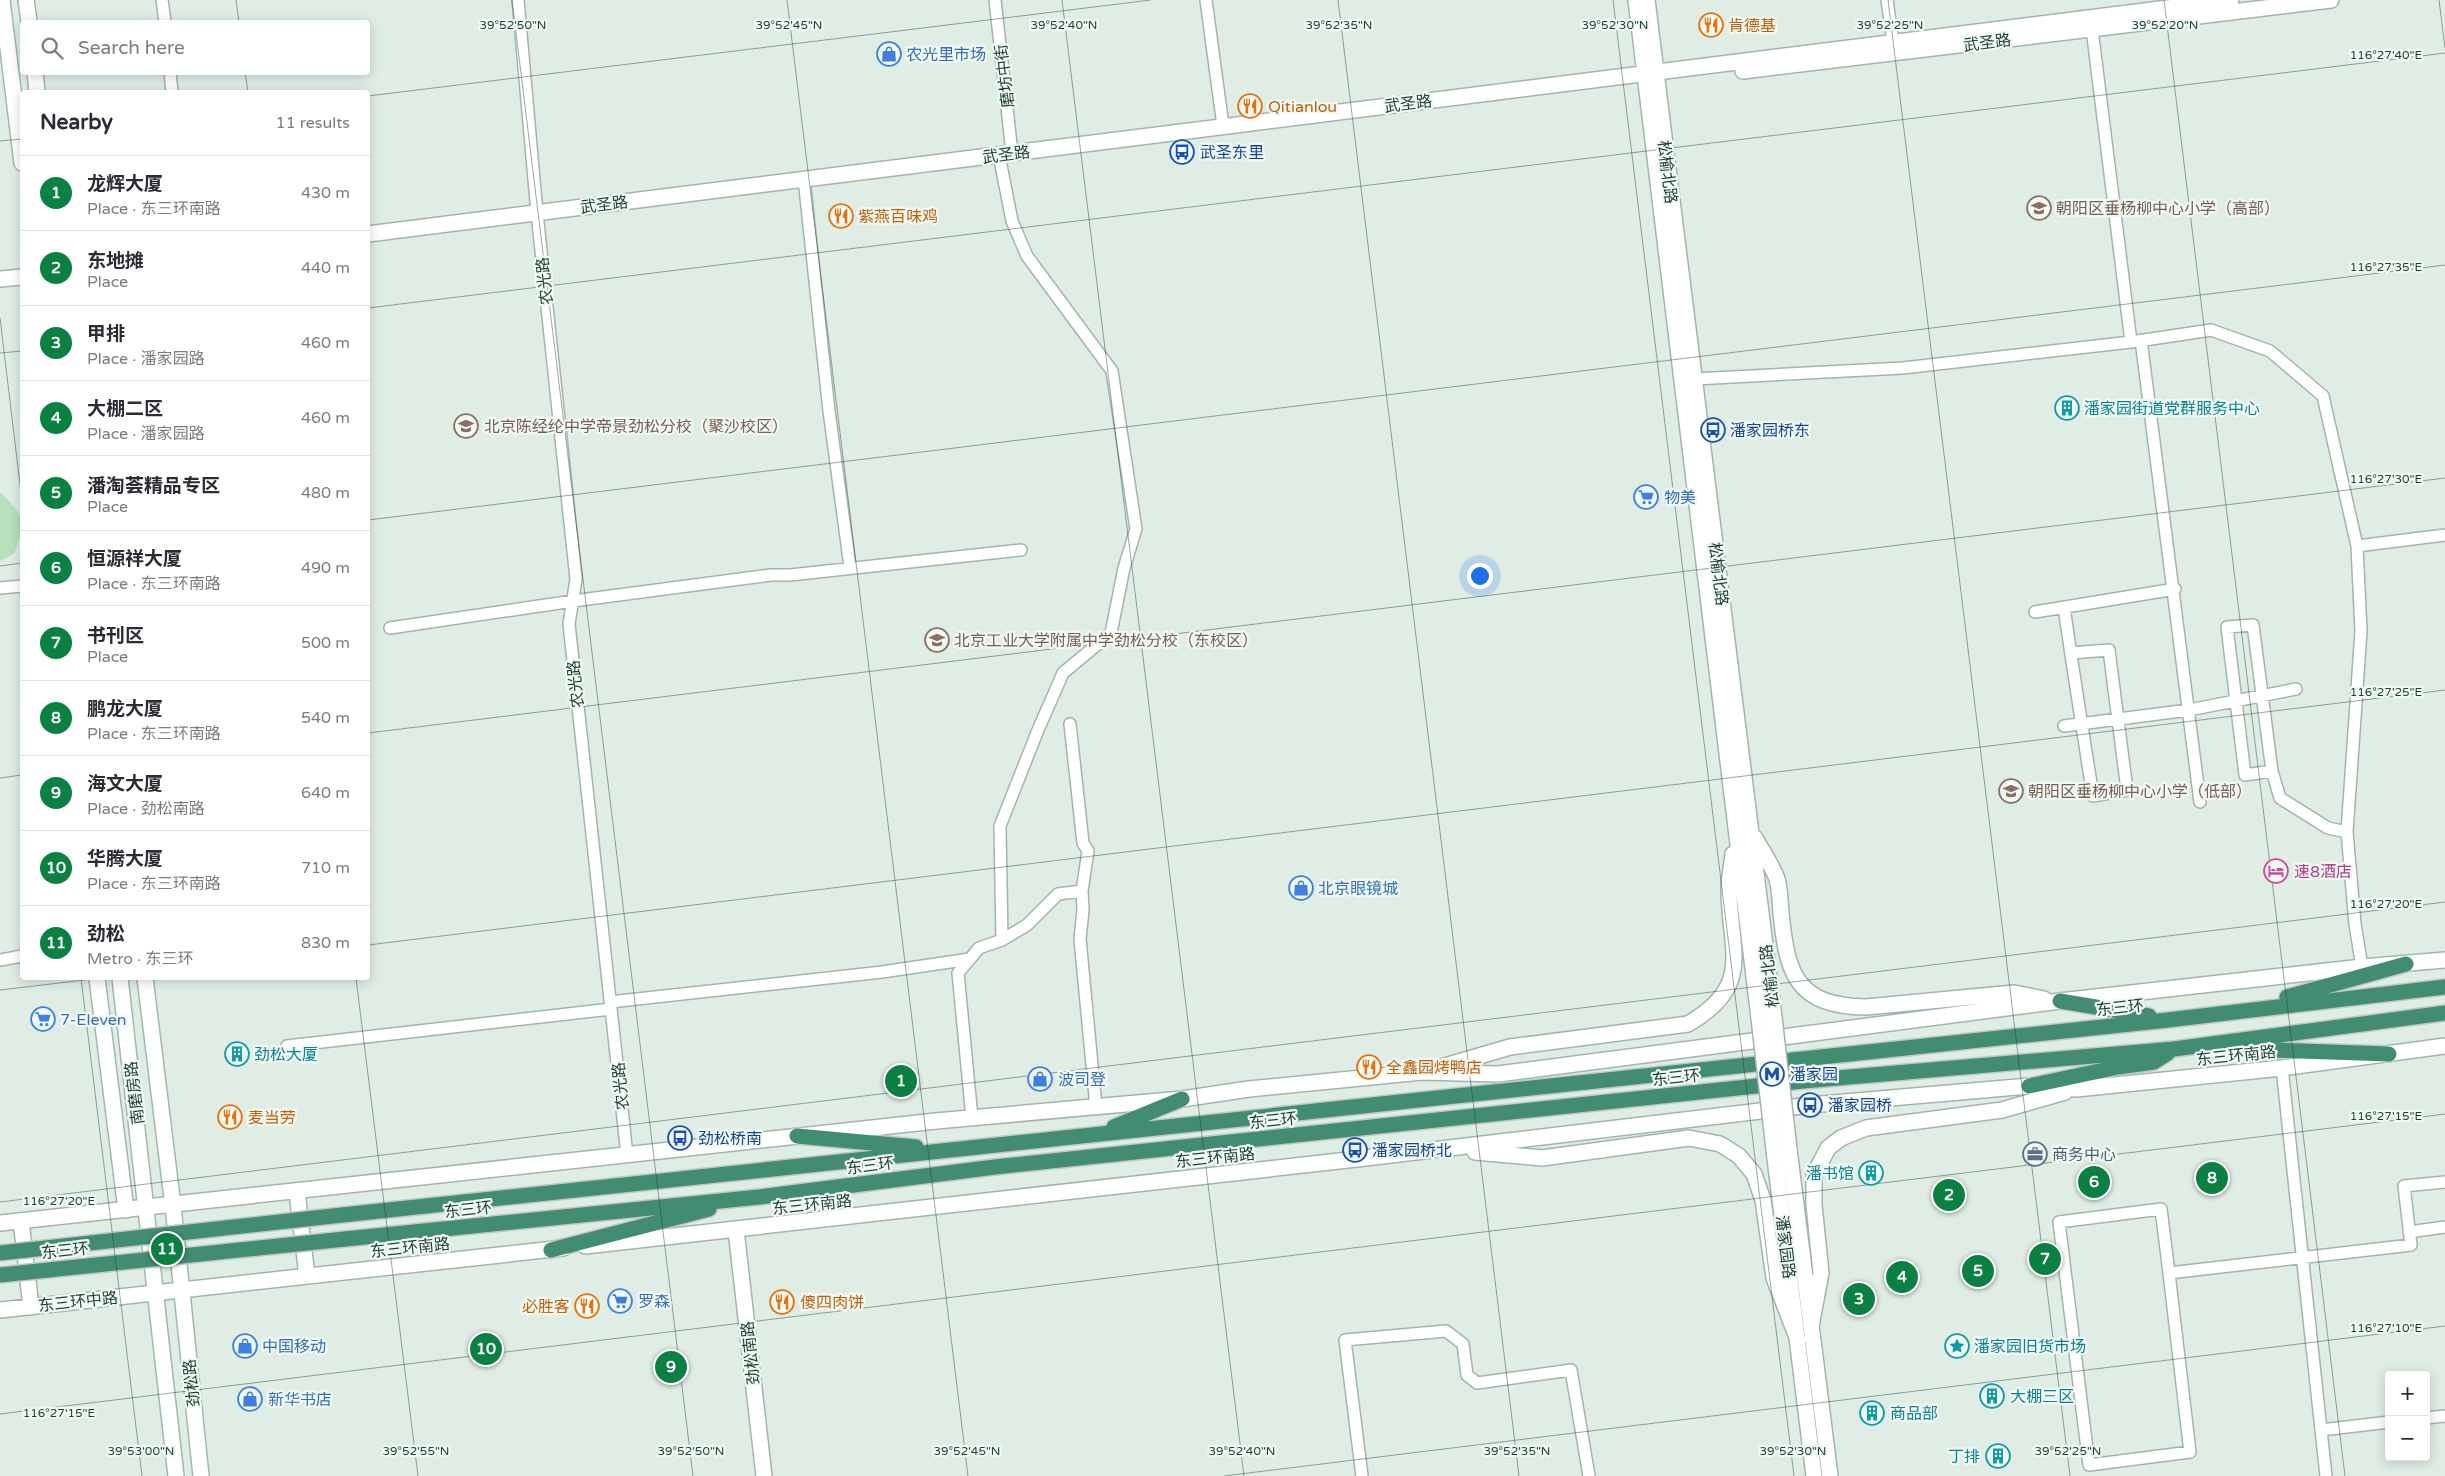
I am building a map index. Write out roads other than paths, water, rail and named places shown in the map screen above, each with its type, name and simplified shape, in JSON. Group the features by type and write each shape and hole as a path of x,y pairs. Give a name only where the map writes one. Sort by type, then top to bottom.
{"highway":[{"path":"2244,1009 2406,964"},
{"name":"东三环","path":"0,1253 2168,1020 2244,1009 2445,987"},
{"path":"2060,1002 2168,1020"},
{"path":"2029,1086 2118,1067 2154,1062 2174,1050 2445,1014"},
{"path":"2216,1045 2253,1051 2389,1054"},
{"name":"东三环","path":"0,1274 759,1197 1005,1166 1744,1087 2174,1050"},
{"path":"1099,1134 1182,1099"},
{"path":"797,1136 949,1150"},
{"path":"551,1250 759,1197"}],"street":[{"path":"2,0 20,147"},
{"path":"26,0 29,20"},
{"path":"162,0 165,20"},
{"name":"农光路","path":"518,0 537,213 576,579 569,624 627,1155"},
{"name":"磨坊中街","path":"995,0 1012,221 1027,256 1112,371 1136,529 1124,568 1111,633 1063,673 1000,826 1002,940"},
{"path":"1206,0 1223,126"},
{"name":"松榆北路","path":"1636,0 1652,76 1695,379 1751,829 1766,1018"},
{"name":"松榆北路","path":"1647,0 1652,76 1736,832 1766,1018 1782,1149"},
{"path":"1887,0 1893,42"},
{"name":"武圣路","path":"1652,76 1893,42 2231,0"},
{"name":"武圣路","path":"370,234 1223,126 1652,76 2092,29 2332,0"},
{"path":"2092,29 2136,341 2175,590 2200,802"},
{"path":"35,75 37,90"},
{"path":"170,75 172,90"},
{"path":"804,179 829,411 850,568"},
{"path":"0,279 20,277"},
{"path":"1695,379 1903,368 2136,341 2211,330 2270,351 2323,396 2356,546 2361,631 2347,832 2355,924 2362,967"},
{"path":"2356,546 2445,535"},
{"path":"390,628 573,601 772,575 790,575 1021,550"},
{"path":"0,588 20,586"},
{"path":"2034,612 2175,590"},
{"path":"2064,607 2070,653 2093,796 2127,790 2110,650 2070,653"},
{"path":"2272,771 2245,775 2226,627 2253,625 2272,771 2280,798 2328,828 2347,832"},
{"path":"2064,726 2189,710 2296,688"},
{"path":"1070,724 1083,843 1088,851 1082,891 1083,910 1080,939 1096,1107"},
{"path":"1751,829 1777,880 1785,952 1794,974 1807,990 1823,1002 1844,1007 1866,1007 2014,993 2060,1002"},
{"path":"1422,1072 1510,1047 1688,1024 1709,1012 1728,988 1735,954 1729,888 1736,832"},
{"path":"972,1118 958,973 979,948 1002,940 1027,925 1058,894 1082,891"},
{"path":"0,960 20,956"},
{"path":"286,1046 882,972 970,959"},
{"path":"0,1223 172,1206 797,1136 1182,1099 1248,1089 1422,1072 1498,1074 2060,1002 2362,967 2445,960"},
{"path":"97,980 126,1210"},
{"name":"南磨房路","path":"120,980 148,1208 156,1292"},
{"name":"南磨房路","path":"145,980 182,1289"},
{"name":"东三环南路","path":"182,1289 736,1230 1446,1149 1810,1105 2029,1086 2076,1089 2282,1068 2445,1046"},
{"path":"2282,1068 2326,1476"},
{"path":"1811,1326 1821,1273 1814,1205 1814,1175 1828,1148 1841,1138 1866,1128 2002,1110 2076,1089"},
{"path":"1446,1149 1542,1158 1689,1138 1720,1144 1738,1156 1754,1174 1763,1200 1774,1278 1798,1340"},
{"name":"潘家园路","path":"1782,1149 1811,1326 1830,1476"},
{"name":"潘家园路","path":"1782,1149 1798,1340 1814,1476"},
{"path":"2169,1273 2411,1245 2404,1186 2445,1182"},
{"path":"297,1192 307,1276"},
{"path":"2161,1209 2169,1273 2190,1452 2089,1464 2059,1222 2161,1209"},
{"path":"21,1221 31,1306"},
{"path":"2409,1232 2445,1227"},
{"name":"劲松南路","path":"736,1230 764,1476"},
{"name":"东三环中路","path":"0,1310 182,1289"},
{"name":"劲松路","path":"182,1289 201,1476"},
{"name":"劲松路","path":"156,1292 176,1476"},
{"path":"1362,1476 1344,1340 1446,1331 1463,1344 1467,1375 1477,1383 1571,1370 1589,1476"},
{"path":"2430,1418 2445,1416"},
{"path":"2321,1430 2385,1422"}],"place":[{"name":"肯德基","path":"1711,25"},
{"name":"农光里市场","path":"889,54"},
{"name":"Qitianlou","path":"1250,106"},
{"name":"武圣东里","path":"1182,152"},
{"name":"朝阳区垂杨柳中心小学（高部）","path":"2039,208"},
{"name":"紫燕百味鸡","path":"841,216"},
{"name":"潘家园街道党群服务中心","path":"2067,408"},
{"name":"北京陈经纶中学帝景劲松分校（聚沙校区）","path":"466,426"},
{"name":"潘家园桥东","path":"1713,430"},
{"name":"物美","path":"1646,497"},
{"name":"北京工业大学附属中学劲松分校（东校区）","path":"937,640"},
{"name":"朝阳区垂杨柳中心小学（低部）","path":"2011,791"},
{"name":"速8酒店","path":"2276,871"},
{"name":"北京眼镜城","path":"1301,888"},
{"name":"7-Eleven","path":"43,1019"},
{"name":"劲松大厦","path":"237,1054"},
{"name":"全鑫园烤鸭店","path":"1369,1067"},
{"name":"潘家园","path":"1772,1074"},
{"name":"波司登","path":"1040,1079"},
{"name":"龙辉大厦","path":"901,1081"},
{"name":"潘家园桥","path":"1810,1105"},
{"name":"麦当劳","path":"230,1117"},
{"name":"劲松桥南","path":"680,1138"},
{"name":"潘家园桥北","path":"1355,1150"},
{"name":"商务中心","path":"2035,1154"},
{"name":"潘书馆","path":"1871,1173"},
{"name":"鹏龙大厦","path":"2212,1178"},
{"name":"恒源祥大厦","path":"2094,1182"},
{"name":"东地摊","path":"1949,1195"},
{"name":"劲松","path":"167,1249"},
{"name":"书刊区","path":"2045,1259"},
{"name":"潘淘荟精品专区","path":"1978,1271"},
{"name":"大棚二区","path":"1902,1277"},
{"name":"甲排","path":"1859,1299"},
{"name":"罗森","path":"620,1301"},
{"name":"傻四肉饼","path":"782,1302"},
{"name":"必胜客","path":"587,1306"},
{"name":"中国移动","path":"245,1346"},
{"name":"潘家园旧货市场","path":"1957,1346"},
{"name":"华腾大厦","path":"486,1349"},
{"name":"海文大厦","path":"671,1367"},
{"name":"大棚三区","path":"1992,1396"},
{"name":"新华书店","path":"250,1399"},
{"name":"商品部","path":"1872,1413"},
{"name":"丁排","path":"1998,1456"}]}
